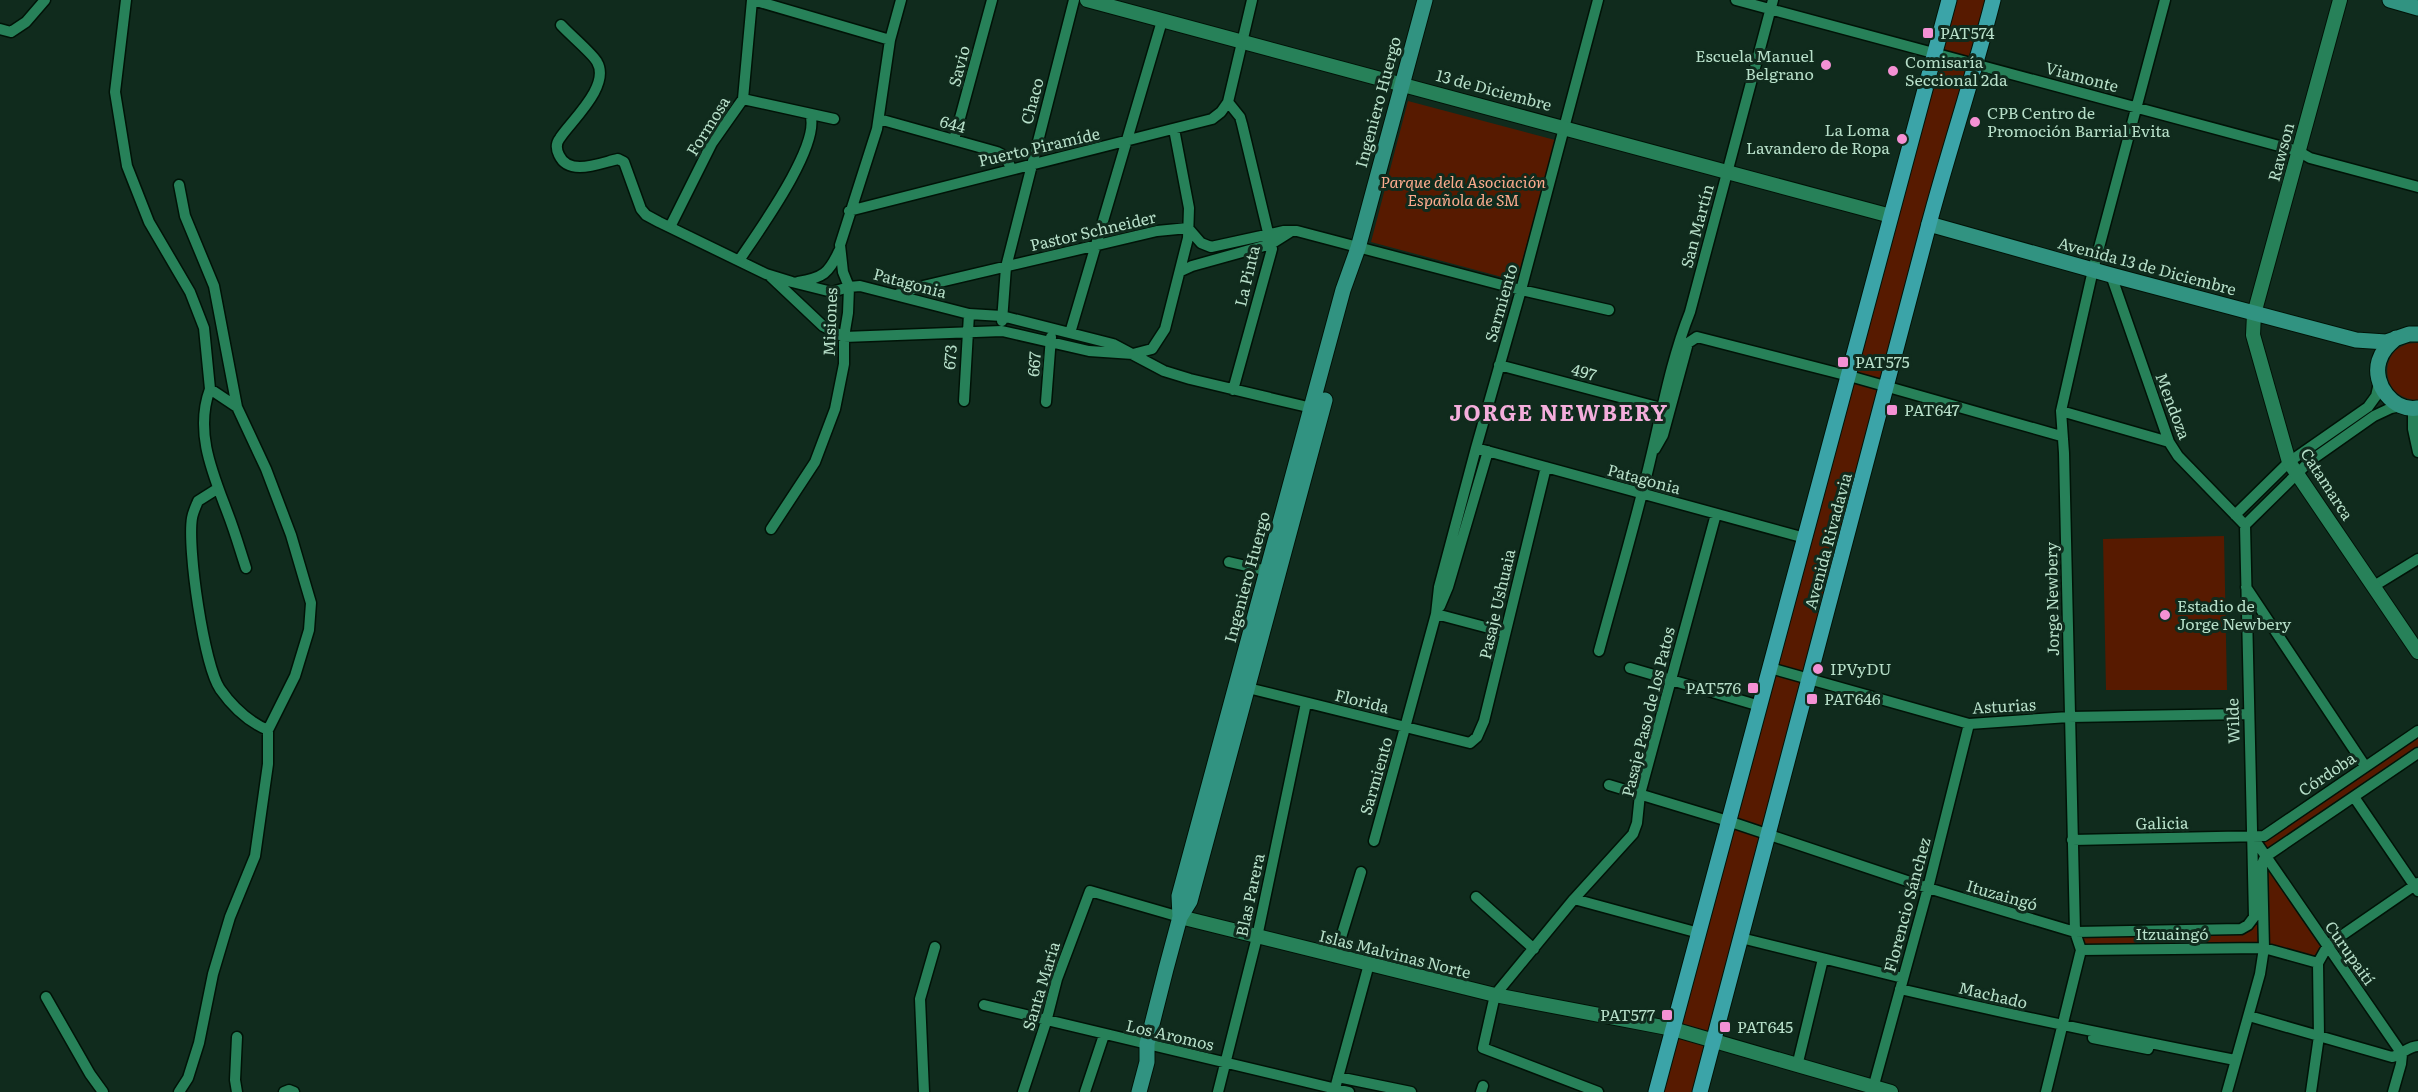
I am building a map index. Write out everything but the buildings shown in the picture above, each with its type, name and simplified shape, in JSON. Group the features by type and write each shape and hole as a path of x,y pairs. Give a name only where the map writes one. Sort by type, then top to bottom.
{"main road":[{"name":"Ingeniero Huergo","path":"1139,1092 1147,1062 1147,1044 1180,917 1179,896 1343,290 1358,248 1425,0"},
{"name":"Avenida Rivadavia","path":"1656,1092 1948,0"},
{"name":"Avenida Rivadavia","path":"1700,1092 1929,224 1994,0"},
{"path":"2390,0 2418,8"},
{"name":"Avenida 13 de Diciembre","path":"1929,224 2356,340"},
{"name":"Ingeniero Huergo","path":"1180,917 1190,901 1354,291 1358,248"},
{"path":"2356,340 2378,342 2418,334"},
{"path":"2396,338 2385,348 2379,361 2377,372 2379,383 2388,397 2411,408"},
{"path":"2356,340 2372,350 2379,361"},
{"name":"Ingeniero Huergo","path":"1129,1092 1138,1059 1147,1044"}],"street":[{"path":"0,29 11,32 26,22 45,0"},
{"path":"126,0 115,92 127,166 149,222 190,292 204,328 210,389 204,406 207,454 217,489 246,568"},
{"path":"752,0 890,40"},
{"name":"Formosa","path":"670,226 712,143 743,99 752,0"},
{"name":"Misiones","path":"771,529 815,462 835,409 844,364 849,287 840,250 849,211 879,119 890,40 901,0"},
{"name":"Savio","path":"954,140 992,0"},
{"name":"Chaco","path":"1002,332 1006,267 1074,0"},
{"name":"13 de Diciembre","path":"1087,0 1727,170 1891,216"},
{"path":"1228,102 1252,0"},
{"name":"Sarmiento","path":"1374,841 1436,614 1439,587 1476,448 1521,290 1598,0"},
{"name":"Viamonte","path":"1736,0 1771,5 1977,64 2298,151 2310,158 2418,188"},
{"name":"Jorge Newbery","path":"2081,950 2075,932 2064,453 2061,411 2093,270 2165,0"},
{"name":"Rawson","path":"2254,314 2340,0"},
{"name":"San Martín","path":"1599,651 1642,494 1661,408 1690,312 1771,5"},
{"path":"1070,333 1162,21"},
{"name":"Patagonia","path":"561,26 598,62 599,74 591,101 559,139 556,148 559,157 573,168 618,159 624,162 641,209 646,215 768,274 792,282 832,292 860,286 969,314 1002,316 1113,344 1164,371 1312,408"},
{"path":"743,99 834,119"},
{"name":"Puerto Piramíde","path":"849,211 1011,168 1032,165 1212,119 1228,102"},
{"name":"La Pinta","path":"1228,102 1242,124 1272,249 1233,390"},
{"path":"740,259 798,166 812,129 813,122 810,114"},
{"name":"644","path":"879,119 997,152 1005,156 1011,168"},
{"path":"768,274 823,326 844,337 1002,332 1089,351 1133,354 1152,349 1165,328 1186,250 1189,207 1174,129"},
{"path":"179,185 185,216 214,285 237,407 270,480 291,535 311,603 309,630 295,676 268,730 268,764 255,856 230,917 213,974 199,1043 188,1078 179,1092"},
{"path":"1188,228 1201,243 1210,247 1270,240"},
{"name":"Pastor Schneider","path":"896,296 923,286 1157,231 1188,228"},
{"path":"1181,271 1291,231 1521,290 1609,310"},
{"path":"792,282 820,277 832,268 840,250"},
{"name":"Mendoza","path":"2111,275 2169,442 2178,456 2245,525"},
{"name":"673","path":"964,401 969,314"},
{"name":"Catamarca","path":"2254,314 2253,335 2293,467 2418,652"},
{"name":"667","path":"1046,402 1051,328"},
{"name":"San Martín","path":"1651,458 1663,435 1688,343 1697,337 1849,376"},
{"name":"497","path":"1499,365 1661,408"},
{"path":"1849,376 2061,436"},
{"path":"2235,516 2368,407 2376,396 2379,383"},
{"path":"210,389 237,407"},
{"path":"2245,525 2293,467 2374,416 2391,408 2411,408 2418,452"},
{"path":"2061,411 2169,442"},
{"name":"Patagonia","path":"1476,448 1805,538"},
{"name":"Sarmiento","path":"1436,614 1448,587 1488,452"},
{"name":"Pasaje Ushuaia","path":"1470,742 1477,737 1484,721 1546,467"},
{"path":"217,489 198,501 192,518 195,587 207,649 219,687 252,723 268,730"},
{"name":"Pasaje Paso de los Patos","path":"1598,1092 1483,1048 1495,995 1574,899 1633,834 1637,823 1640,794 1716,514"},
{"name":"Wilde","path":"2245,525 2254,917"},
{"path":"2374,586 2418,559"},
{"path":"1229,562 1268,572"},
{"path":"2246,587 2365,766"},
{"path":"1436,614 1504,632"},
{"path":"1630,668 1760,706"},
{"name":"Asturias","path":"1770,668 1969,724 2069,717 2248,714"},
{"name":"Florida","path":"1248,688 1470,742"},
{"name":"Blas Parera","path":"1218,1092 1257,937 1306,703"},
{"name":"Florencio Sánchez","path":"1872,1090 1928,888 1969,724"},
{"name":"Córdoba","path":"2252,836 2264,836 2418,731"},
{"name":"Córdoba","path":"2265,857 2418,753"},
{"path":"1609,785 1728,821"},
{"path":"2311,1092 2319,1036 2318,963 2328,945 2417,886 2354,797"},
{"name":"Ituzaingó","path":"1728,821 1928,888 2075,932 2241,929 2248,925 2254,917"},
{"name":"Galicia","path":"2072,840 2252,836"},
{"name":"Curupaití","path":"2252,836 2402,1054"},
{"path":"2227,1092 2249,1016 2264,948 2262,864 2265,857"},
{"path":"1335,957 1361,872"},
{"name":"Islas Malvinas Norte","path":"1090,891 1257,937 1495,995 1673,1029 1872,1090 1891,1092"},
{"name":"Santa María","path":"1023,1092 1046,1022 1057,979 1090,891"},
{"path":"1476,897 1534,949"},
{"path":"1574,899 1699,933"},
{"name":"Machado","path":"1741,938 1822,959 1902,984 2063,1026 2235,1060"},
{"path":"924,1092 920,999 935,947"},
{"path":"2264,948 2318,963"},
{"name":"Itzuaingó","path":"2081,950 2264,948"},
{"path":"2046,1092 2081,950"},
{"path":"1797,1066 1822,959"},
{"path":"1334,1091 1369,964"},
{"path":"46,997 90,1074 103,1092"},
{"name":"Los Aromos","path":"984,1005 1334,1091 1349,1092"},
{"path":"2249,1016 2392,1057 2402,1054 2413,1046 2418,1047"},
{"path":"1085,1092 1104,1035"},
{"path":"237,1037 235,1080 237,1092"},
{"path":"2392,1092 2402,1054"},
{"path":"1338,1077 1412,1092"},
{"path":"284,1092 289,1090 294,1092"}],"green space":[{"path":"1949,0 1993,0 1700,1092 1656,1092"},
{"name":"Parque dela Asociación Española de SM","path":"1408,101 1555,140 1517,281 1371,242"},
{"path":"2418,343 2418,400 2404,397 2395,390 2389,381 2387,370 2389,360 2395,351 2405,345"},
{"name":"Estadio de Jorge Newbery","path":"2224,536 2227,690 2106,690 2103,539"},
{"path":"2418,731 2418,753 2265,857 2328,945 2318,963 2264,948 2081,950 2075,932 2241,929 2254,917 2252,836 2264,836"}],"place":[{"name":"PAT574","path":"1928,33"},
{"name":"Escuela Manuel Belgrano","path":"1826,65"},
{"name":"Comisaría Seccional 2da","path":"1893,71"},
{"name":"CPB Centro de Promoción Barrial Evita","path":"1975,122"},
{"name":"La Loma Lavandero de Ropa","path":"1902,139"},
{"name":"PAT575","path":"1843,362"},
{"name":"PAT647","path":"1892,410"},
{"name":"Estadio de Jorge Newbery","path":"2165,615"},
{"name":"IPVyDU","path":"1818,669"},
{"name":"PAT576","path":"1753,688"},
{"name":"PAT646","path":"1812,699"},
{"name":"PAT577","path":"1667,1015"},
{"name":"PAT645","path":"1725,1027"}],"district":[{"name":"JORGE NEWBERY","path":"1559,413"}]}
